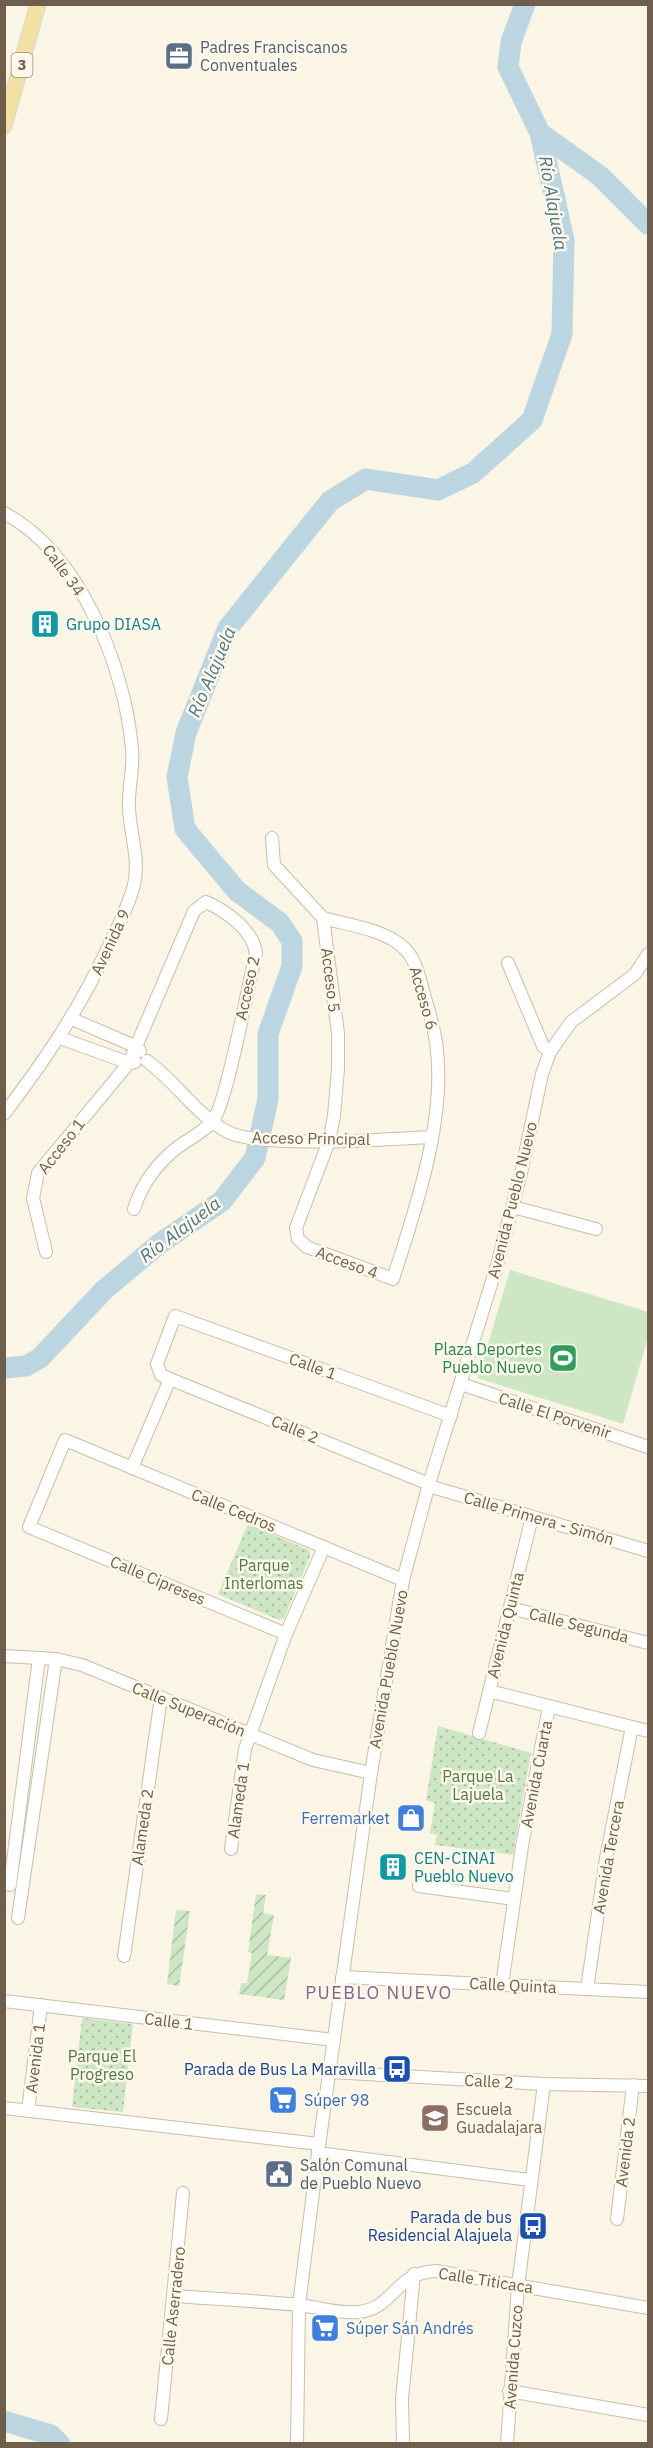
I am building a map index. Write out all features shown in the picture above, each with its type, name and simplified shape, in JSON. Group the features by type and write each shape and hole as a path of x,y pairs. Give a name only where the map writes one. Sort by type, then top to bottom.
{"main road":[{"name":"3","path":"5,124 38,4"}],"street":[{"name":"Calle 34","path":"4,513 45,542 67,568 84,597 116,676 132,747"},
{"name":"Avenida 9","path":"4,1114 72,1019 124,914 134,884 136,859 129,810 132,747"},
{"path":"272,837 274,865 323,918"},
{"name":"Acceso 2","path":"133,1055 194,911 206,902 216,907 247,932 254,941 256,953 223,1096 213,1121"},
{"name":"Acceso 6","path":"323,918 389,938 403,947 412,958 431,1018 438,1052 431,1137"},
{"name":"Acceso 5","path":"323,918 338,1045 334,1116 328,1141"},
{"name":"Avenida Pueblo Nuevo","path":"297,2444 299,2305 318,2149 371,1773 403,1580 429,1485 513,1208 542,1074 550,1052 571,1022 635,974 648,954"},
{"path":"508,963 543,1046 550,1052"},
{"name":"Acceso Principal","path":"72,1019 147,1061 213,1121 226,1131 243,1137 328,1141 431,1137"},
{"name":"Acceso Principal","path":"60,1038 133,1055"},
{"name":"Acceso 1","path":"46,1252 33,1198 38,1173 133,1055"},
{"path":"134,1209 139,1192 155,1170 176,1149 213,1121"},
{"name":"Acceso 4","path":"328,1141 296,1228 298,1239 307,1247 393,1279 420,1197 431,1137"},
{"path":"513,1208 596,1229"},
{"name":"Calle 1","path":"166,1377 158,1364 175,1316 451,1416"},
{"path":"132,1468 166,1377"},
{"name":"Calle 2","path":"166,1377 429,1485"},
{"name":"Calle El Porvenir","path":"461,1384 648,1447"},
{"name":"Calle Cedros","path":"29,1527 65,1440 403,1580"},
{"name":"Calle Primera - Simón","path":"429,1485 648,1551"},
{"name":"Avenida Quinta","path":"479,1733 532,1517"},
{"name":"Calle Cipreses","path":"29,1527 286,1634"},
{"name":"Alameda 1","path":"231,1849 245,1749 286,1634 324,1547"},
{"name":"Calle Segunda","path":"510,1608 648,1643"},
{"name":"Calle Superación","path":"4,1656 56,1659 82,1665 325,1764 371,1773"},
{"path":"18,1917 12,1886 39,1658"},
{"path":"12,1886 56,1659"},
{"path":"489,1691 648,1731"},
{"name":"Alameda 2","path":"124,1956 161,1697"},
{"name":"Avenida Cuarta","path":"502,1985 514,1899 549,1707"},
{"name":"Avenida Tercera","path":"587,1989 606,1858 632,1726"},
{"path":"419,1886 514,1899"},
{"name":"Calle Quinta","path":"342,1977 648,1992"},
{"name":"Calle 1","path":"4,2001 334,2040"},
{"name":"Avenida 1","path":"28,2111 41,2006"},
{"name":"Calle 2","path":"330,2072 544,2084 648,2086"},
{"path":"4,2108 318,2149 530,2180 544,2084"},
{"name":"Avenida 2","path":"617,2219 633,2085"},
{"name":"Avenida Cuzco","path":"507,2444 518,2286 530,2180"},
{"name":"Calle Aserradero","path":"161,2419 175,2296 183,2193"},
{"name":"Calle Titicaca","path":"175,2296 359,2312 375,2307 389,2298 414,2274 436,2271 648,2308"},
{"path":"403,2444 402,2398 414,2274"},
{"path":"509,2391 648,2415"}],"green space":[{"name":"Plaza Deportes Pueblo Nuevo","path":"510,1270 648,1312 648,1337 623,1424 478,1378"},
{"name":"Parque Interlomas","path":"248,1524 309,1550 311,1554 284,1618 279,1620 218,1594"},
{"name":"Parque La Lajuela","path":"438,1726 531,1753 513,1855 435,1845 437,1835 430,1833 435,1803 426,1800"},
{"path":"256,1894 266,1895 263,1913 274,1915 267,1955 291,1958 284,2000 239,1994 241,1983 247,1983 252,1953 248,1952"},
{"path":"176,1910 190,1911 179,1986 167,1984"},
{"name":"Parque El Progreso","path":"82,2018 133,2024 123,2112 72,2107"}],"waterway":[{"name":"Río Alajuela","path":"4,1368 26,1366 40,1358 104,1290 159,1244 222,1201 255,1158 268,1099 268,1034 292,966 292,941 280,923 237,891 185,829 177,777 186,733 228,628 330,501 366,479 438,490 473,473 532,420 562,334 564,240 540,133 508,67 511,42 525,4"},
{"path":"540,133 600,176 648,224"},
{"name":"Río Alajuela","path":"4,2421 51,2435 60,2444"}],"place":[{"name":"Padres Franciscanos Conventuales","path":"179,56"},
{"name":"Grupo DIASA","path":"45,624"},
{"name":"Plaza Deportes Pueblo Nuevo","path":"563,1358"},
{"name":"Ferremarket","path":"411,1818"},
{"name":"CEN-CINAI Pueblo Nuevo","path":"393,1867"},
{"name":"Parada de Bus La Maravilla","path":"397,2069"},
{"name":"Súper 98","path":"283,2100"},
{"name":"Escuela Guadalajara","path":"435,2118"},
{"name":"Salón Comunal de Pueblo Nuevo","path":"279,2174"},
{"name":"Parada de bus Residencial Alajuela","path":"533,2226"},
{"name":"Súper Sán Andrés","path":"325,2328"}],"district":[{"name":"PUEBLO NUEVO","path":"379,1993"}]}
